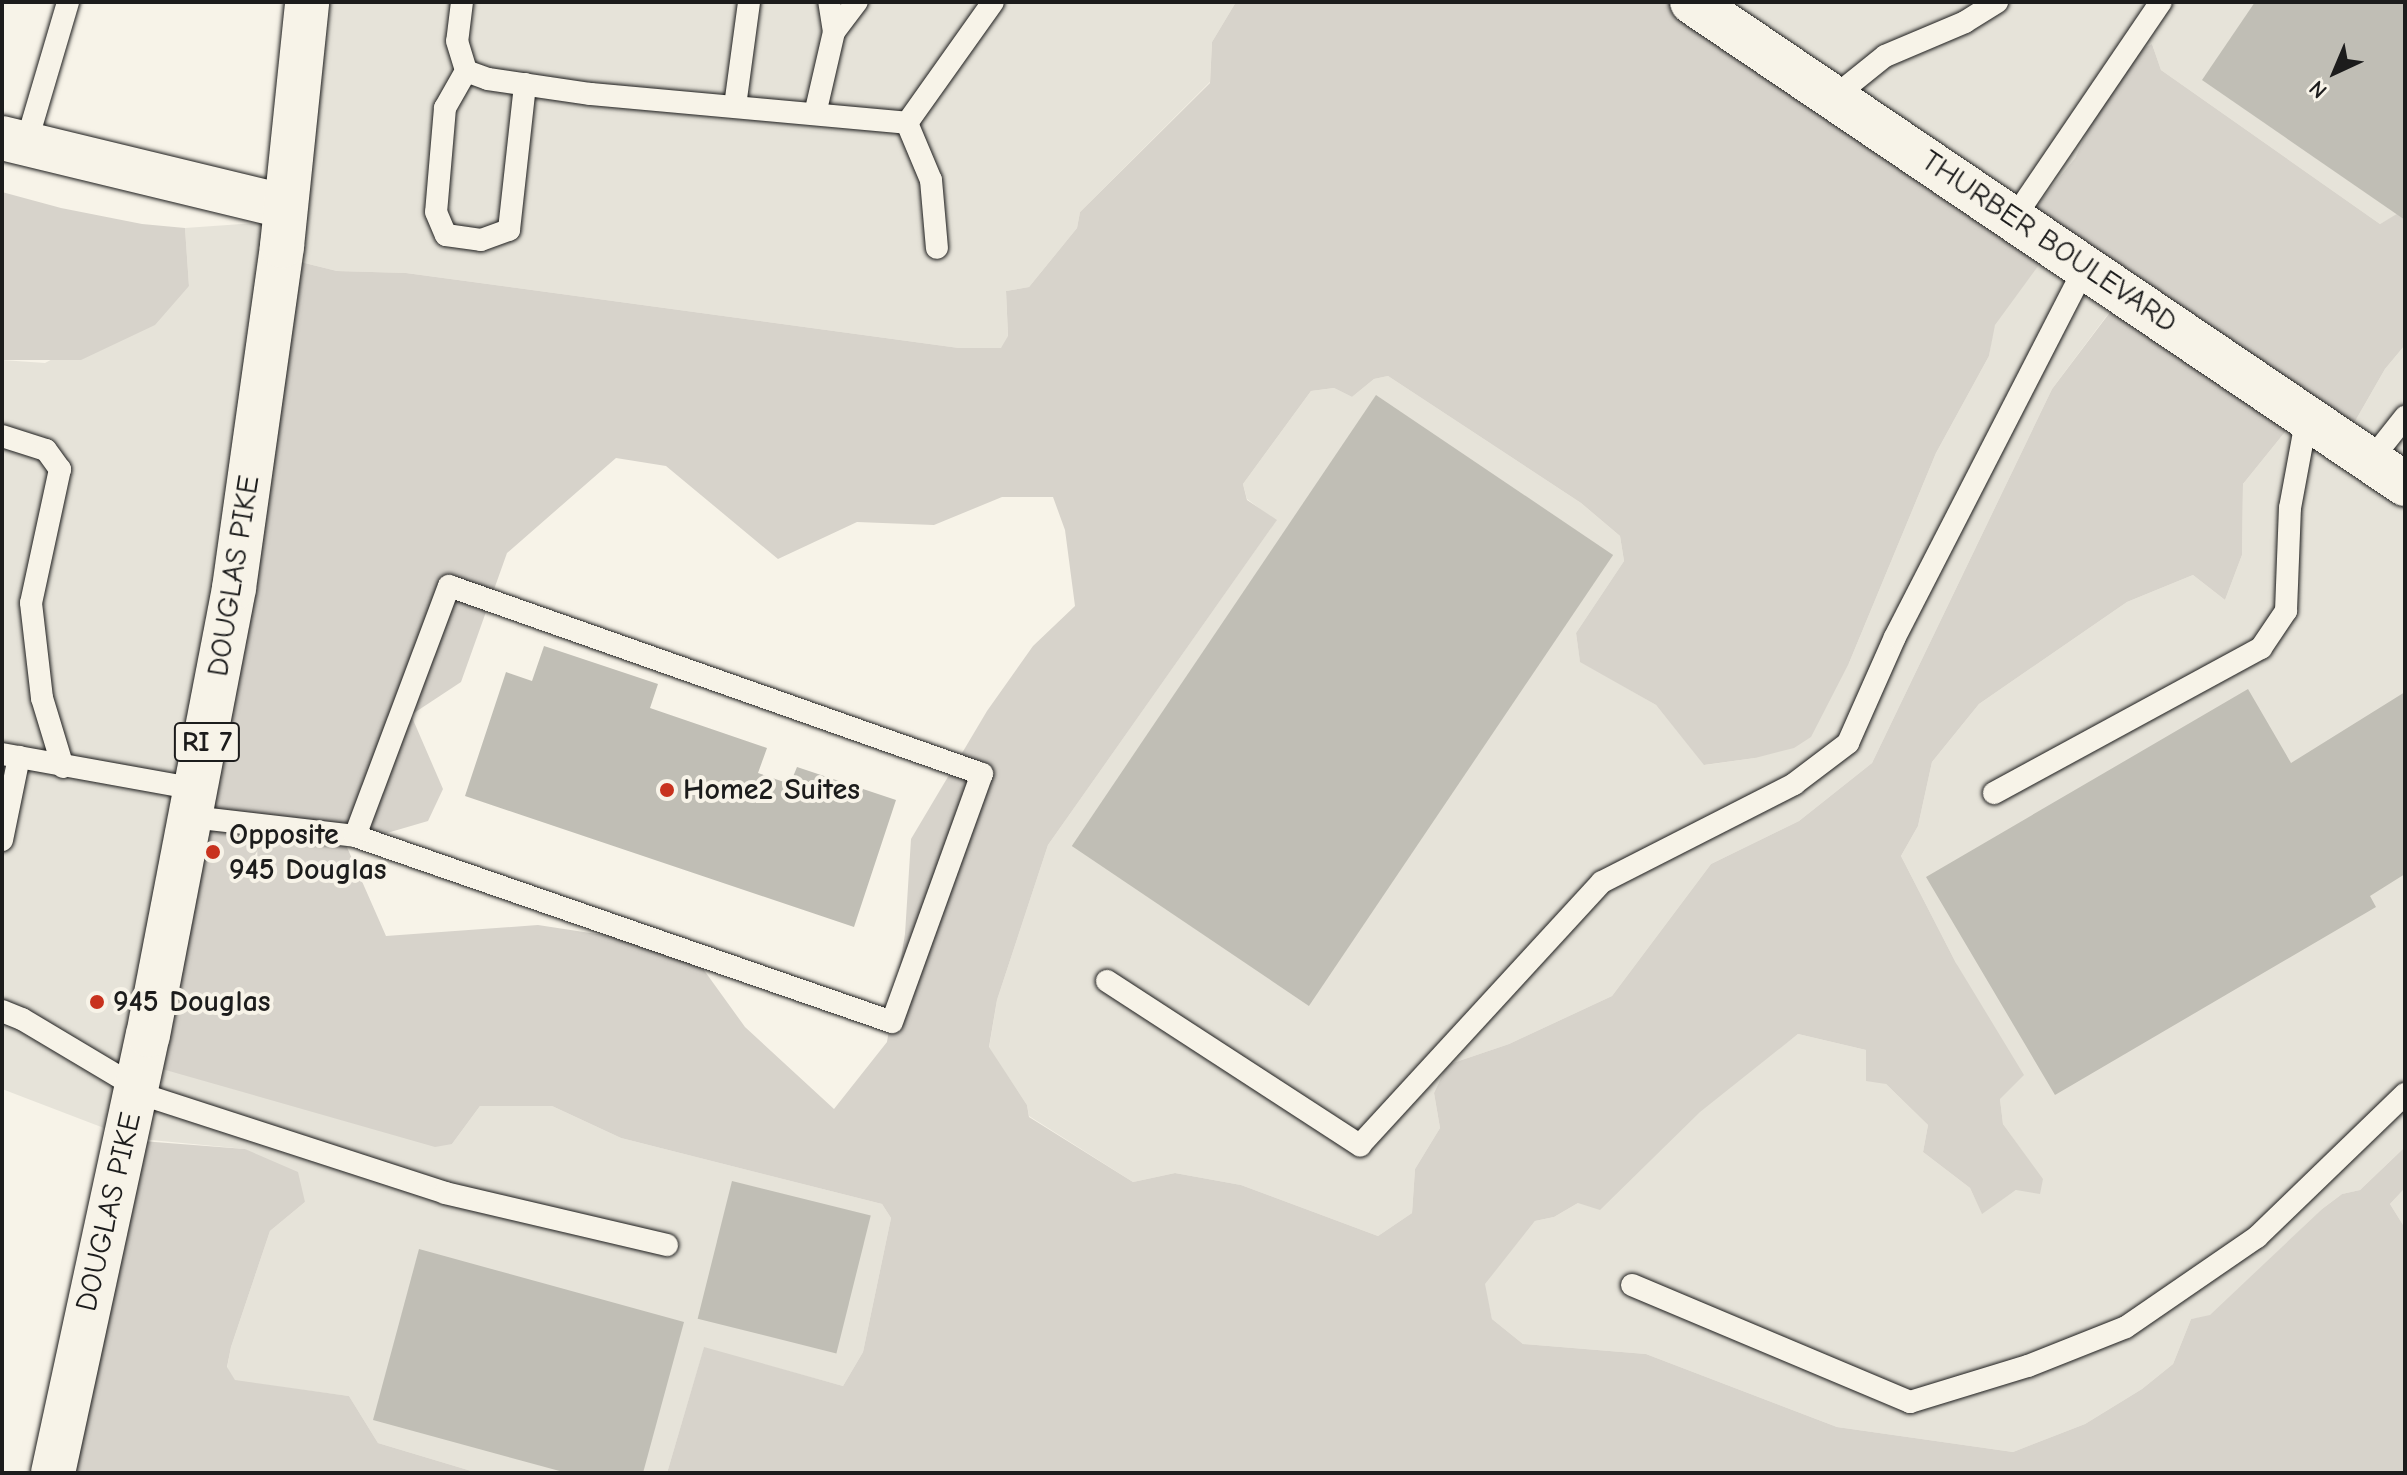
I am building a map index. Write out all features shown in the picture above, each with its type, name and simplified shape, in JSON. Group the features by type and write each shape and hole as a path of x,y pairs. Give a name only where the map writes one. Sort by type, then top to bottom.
{"main road":[{"name":"DOUGLAS PIKE","path":"53,1473 195,803 234,588 282,246 307,2"},
{"name":"THURBER BOULEVARD","path":"1692,2 2388,472"},
{"path":"14,141 284,206"}],"lane":[{"path":"14,141 68,2"},
{"path":"462,2 457,41 466,71 445,108 436,212 446,235 481,240 509,230 525,84"},
{"path":"735,106 749,2"},
{"path":"815,114 834,32 829,2"},
{"path":"834,32 857,2"},
{"path":"907,123 993,2"},
{"path":"1834,97 1885,56 1965,22 1997,2"},
{"path":"2014,218 2161,2"},
{"path":"466,71 591,94 907,123"},
{"path":"907,123 931,180 937,248"},
{"path":"1107,981 1360,1145 1602,882 1794,784 1848,743 1895,637 2086,266"},
{"path":"1994,793 2261,648 2286,611 2290,508 2307,416"},
{"path":"2388,472 2405,417"},
{"path":"2,436 46,450 60,469 31,603 42,698 63,767"},
{"path":"3,826 10,756 63,767 195,803 355,836 892,1022 982,774 449,586 355,836"},
{"path":"2,1011 22,1019 136,1090 445,1193 667,1245"},
{"path":"1632,1285 1910,1402 2028,1366 2126,1327 2257,1237 2405,1094"}],"shaded area":[{"path":"303,2 1236,2 1212,42 1210,82 1080,212 1077,228 1029,287 1006,291 1008,337 1002,348 959,348 406,273 337,271 280,257 148,1065 452,1144 480,1106 552,1106 621,1138 882,1204 891,1218 863,1352 843,1386 704,1348 667,1473 478,1473 378,1443 349,1396 235,1381 227,1368 231,1347 270,1231 305,1202 245,1149 130,1138 2,1089 2,360 45,363 189,286 185,228 271,222"},
{"path":"1236,2 1684,2 2023,222 2075,158 2119,60 2152,44 2161,70 2380,224 2405,209 2405,345 2385,369 2342,444 2293,422 2243,484 2242,555 2225,600 2193,575 2127,602 1979,704 1932,762 1918,826 1901,856 1956,963 2024,1075 2000,1099 2003,1124 2043,1179 2040,1194 2016,1190 1982,1214 1970,1188 1923,1152 1928,1125 1886,1084 1866,1081 1866,1050 1798,1034 1700,1112 1600,1210 1578,1203 1554,1217 1535,1221 1485,1284 1492,1319 1523,1344 1646,1354 1837,1427 2013,1452 2085,1424 2142,1389 2173,1364 2191,1319 2210,1315 2322,1209 2342,1194 2360,1190 2405,1147 2405,1188 2390,1204 2405,1228 2405,1473 667,1473 704,1347 843,1386 863,1352 891,1218 882,1204 621,1138 552,1106 480,1106 452,1144 435,1147 148,1065 280,257 337,271 406,273 959,348 1001,348 1008,336 1006,291 1029,287 1077,228 1080,212 1210,83 1212,42","holes":["2047,254 2120,299 2052,389 1872,763 1799,821 1711,864 1612,996 1509,1044 1447,1065 1434,1093 1440,1128 1415,1169 1412,1213 1378,1236 1241,1185 1175,1173 1133,1182 1029,1117 1027,1105 989,1047 997,1000 1048,845 1277,520 1247,500 1243,484 1311,391 1334,388 1352,397 1374,379 1388,376 1581,503 1620,536 1624,561 1576,633 1580,662 1656,705 1704,765 1755,758 1794,748 1811,737 1849,663 1936,453 1989,356 1995,325","616,458 666,466 778,559 857,522 934,525 1002,497 1053,497 1065,530 1075,606 1033,646 987,711 911,839 905,934 887,1042 834,1109 745,1027 688,948 538,925 386,936 346,845 428,821 443,789 411,715 461,682 507,553"]},
{"path":"1684,2 2405,2 2405,210 2380,224 2161,70 2152,44 2118,61 2075,158 2023,222"},
{"path":"2,192 61,208 142,224 185,228 189,286 155,325 81,360 2,360"},
{"path":"2047,254 2120,298 2052,389 1872,763 1799,821 1711,864 1612,996 1509,1044 1447,1065 1434,1093 1440,1128 1415,1169 1412,1213 1378,1236 1241,1185 1175,1173 1133,1182 1029,1116 1027,1105 989,1048 997,1000 1048,845 1276,521 1247,499 1243,484 1311,391 1334,388 1352,397 1374,379 1388,376 1581,503 1620,536 1624,561 1576,633 1580,661 1656,705 1705,765 1755,758 1849,663 1936,453 1989,356 1994,325"},
{"path":"2405,345 2405,1147 2360,1190 2342,1194 2322,1209 2210,1316 2191,1319 2173,1364 2142,1389 2085,1424 2013,1452 1837,1427 1646,1354 1523,1344 1492,1319 1484,1284 1535,1221 1554,1217 1578,1203 1798,1034 1866,1050 1886,1084 1928,1125 1923,1152 1970,1188 1982,1213 2016,1190 2042,1179 2003,1124 2000,1099 1956,963 1901,856 1918,826 1932,762 1979,704 2127,602 2193,575 2225,600 2242,555 2243,484 2293,422 2342,444 2385,369"},
{"path":"142,1141 245,1149 298,1172 305,1202 270,1231 231,1347 227,1367 235,1380 349,1396 378,1443 478,1473 48,1473"},
{"path":"2405,1188 2405,1228 2390,1204"}],"building":[{"path":"2255,2 2405,2 2405,220 2202,80"},
{"path":"1376,395 1613,555 1309,1006 1072,846"},
{"name":"Home2 Suites","path":"544,646 658,684 650,708 767,748 758,773 790,784 797,767 896,800 854,927 465,796 506,672 532,681"},
{"path":"2248,689 2291,763 2405,692 2405,874 2370,896 2376,907 2055,1095 1926,877"},
{"path":"732,1181 871,1216 836,1353 698,1319"},
{"path":"419,1249 684,1322 643,1473 567,1473 373,1420"}],"place":[{"name":"Home2 Suites","path":"667,790"},
{"name":"Opposite 945 Douglas","path":"213,852"},
{"name":"945 Douglas","path":"97,1002"}]}
